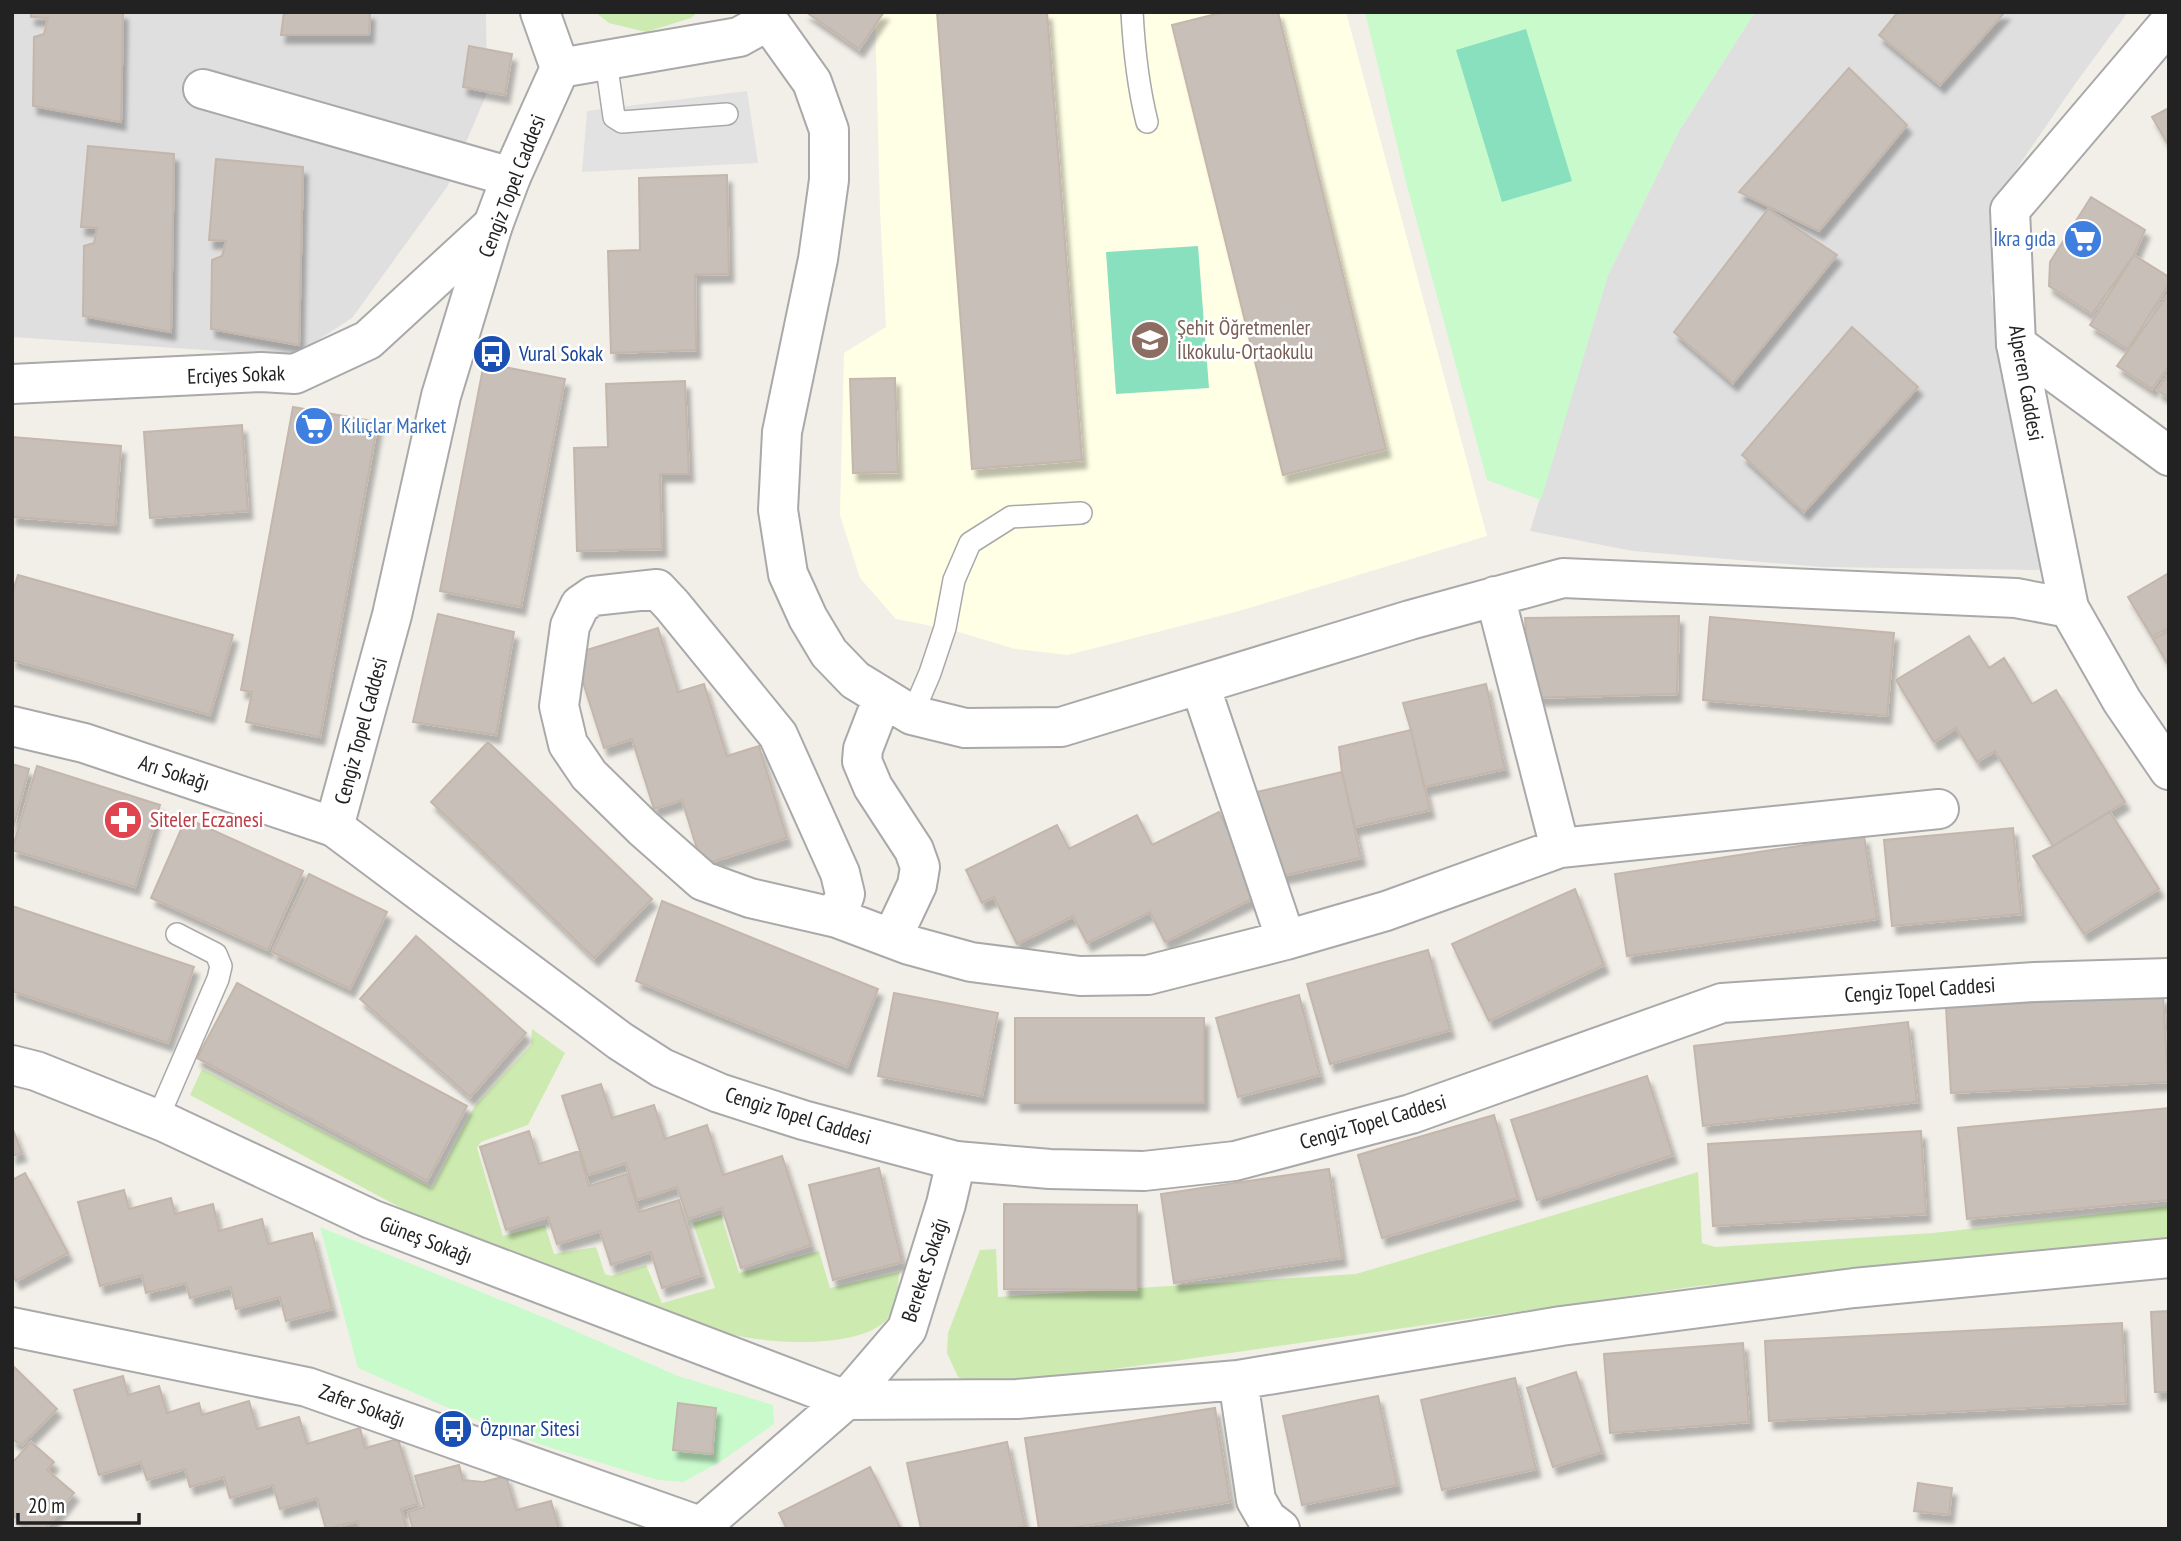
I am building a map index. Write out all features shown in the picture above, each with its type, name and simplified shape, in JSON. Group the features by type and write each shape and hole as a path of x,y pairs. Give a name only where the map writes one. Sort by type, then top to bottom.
{"street":[{"path":"540,12 560,68 739,37 765,16 812,82 829,130 830,180 818,259 782,432 778,510 788,574 808,618 829,653 855,680 898,706 965,728 1060,727 1410,620 1563,578 2017,598 2069,608"},
{"name":"Alperen Caddesi","path":"2169,23 2010,209 2016,344 2069,608 2122,701 2169,770"},
{"name":"Cengiz Topel Caddesi","path":"560,68 511,177 493,225 441,396 392,615 334,827 620,1041 662,1068 719,1093 803,1120 956,1161 1050,1169 1144,1171 1235,1161 1411,1114 1722,1003 2035,982 2169,978"},
{"path":"203,89 511,177"},
{"name":"Erciyes Sokak","path":"12,384 261,372 295,374 368,340 493,225"},
{"path":"2016,344 2169,456"},
{"path":"837,918 845,894 840,873 778,735 672,605 657,589 593,596 580,605 570,626 559,705 568,744 589,775 643,828 703,881 750,898 837,918 892,939 971,962 1080,976 1148,975 1386,911 1560,848 1939,809"},
{"path":"1495,596 1560,848"},
{"path":"1200,685 1286,940"},
{"path":"892,939 913,893 920,867 914,850 873,787 862,761 863,749 898,706"},
{"name":"Arı Sokağı","path":"12,726 84,743 334,827"},
{"name":"Güneş Sokağı","path":"12,1065 36,1071 157,1120 371,1219 846,1401"},
{"name":"Bereket Sokağı","path":"699,1527 846,1401 907,1329 946,1204 956,1161"},
{"path":"846,1401 1017,1399 1238,1380 1655,1314 1854,1288 2169,1258"},
{"name":"Zafer Sokağı","path":"12,1327 307,1387 699,1527"},
{"path":"1238,1380 1256,1500 1267,1519 1280,1529"}],"lane":[{"path":"1132,12 1134,44 1147,122"},
{"path":"606,61 614,117 622,122 727,114"},
{"path":"898,706 930,673 944,628 954,580 970,543 1011,516 1081,513"},
{"path":"157,1120 218,979 221,966 216,954 177,934"}],"shaded area":[{"path":"12,12 486,12 487,93 447,187 352,318 293,356 12,337"},
{"name":"Şehit Öğretmenler İlkokulu-Ortaokulu","path":"875,12 1346,12 1487,536 1239,611 1068,655 1015,649 952,630 896,619 860,578 840,515 844,353 886,327"},
{"path":"1755,12 2128,12 2000,193 1991,293 2043,570 1822,567 1633,551 1530,531 1608,275 1679,131"},
{"path":"747,91 758,163 582,172 587,111"}],"green space":[{"path":"595,12 698,12 691,18 646,32 609,23"},
{"path":"1365,12 1755,12 1679,131 1608,275 1541,500 1487,480 1406,182"},
{"path":"1526,29 1572,181 1502,202 1456,50"},
{"path":"1198,246 1209,388 1116,394 1106,252"},
{"path":"532,1029 565,1053 528,1125 481,1142 477,1148 503,1236 545,1225 554,1254 596,1247 605,1274 611,1276 646,1265 662,1303 715,1288 693,1223 721,1215 739,1273 819,1251 830,1288 899,1272 896,1299 891,1314 879,1326 862,1334 816,1342 747,1338 720,1331 416,1216 190,1095 202,1069 432,1188 474,1107 531,1045"},
{"path":"1698,1172 1702,1243 1715,1247 1933,1233 2169,1206 2169,1239 1998,1259 1698,1286 982,1386 958,1377 947,1353 948,1333 980,1250 996,1249 998,1297 1356,1274"},
{"path":"320,1227 548,1319 678,1376 773,1405 774,1424 720,1462 683,1482 658,1480 545,1446 469,1417 358,1368"}],"building":[{"path":"31,12 123,12 121,122 33,106 34,37 44,34 48,18 31,17"},
{"path":"284,12 370,12 369,35 281,35"},
{"path":"806,12 884,12 859,49"},
{"path":"937,12 1047,12 1082,460 972,469"},
{"path":"1224,12 1278,12 1386,449 1283,475 1172,25"},
{"path":"1898,12 2005,12 1940,85 1879,35"},
{"path":"469,46 512,54 505,95 463,87"},
{"path":"1849,68 1907,125 1819,231 1739,192"},
{"path":"2169,108 2169,146 2152,117"},
{"path":"88,146 174,154 171,332 83,316 84,246 94,243 97,228 81,227"},
{"path":"216,159 303,167 299,345 211,329 212,260 222,256 226,241 209,240"},
{"path":"727,175 729,274 695,275 696,350 611,353 608,251 640,250 639,178"},
{"path":"2091,197 2145,230 2134,255 2092,314 2049,286 2050,262"},
{"path":"1768,209 1837,255 1733,383 1674,332"},
{"path":"2134,255 2169,277 2169,284 2128,349 2090,325"},
{"path":"2169,293 2169,366 2152,389 2117,366"},
{"path":"1852,327 1918,387 1804,512 1742,455"},
{"path":"484,363 565,379 521,607 440,591"},
{"path":"2169,373 2169,398 2157,390"},
{"path":"895,378 898,472 853,473 850,379"},
{"path":"685,381 689,474 660,474 662,549 577,551 574,448 608,447 606,384"},
{"path":"293,407 378,422 320,737 246,722 252,692 241,690"},
{"path":"242,425 248,511 150,518 144,432"},
{"path":"12,437 121,446 115,525 12,517"},
{"path":"2169,573 2169,627 2152,637 2128,597"},
{"path":"18,575 233,635 210,715 12,660 12,594"},
{"path":"438,614 514,632 496,735 413,722"},
{"path":"1679,616 1677,694 1530,698 1525,618"},
{"path":"1710,617 1894,633 1887,716 1703,700"},
{"path":"658,628 678,692 704,684 727,756 759,746 787,838 702,865 682,800 654,809 632,739 604,748 574,654"},
{"path":"2169,631 2169,666 2153,639"},
{"path":"1969,636 1989,668 2004,658 2032,704 2056,690 2125,802 2053,846 1995,751 1977,762 1956,728 1934,742 1896,680"},
{"path":"1486,684 1505,769 1424,787 1403,703"},
{"path":"1411,730 1430,810 1355,827 1339,747"},
{"path":"488,742 652,899 594,958 431,802"},
{"path":"12,764 29,769 12,832"},
{"path":"37,766 160,805 135,887 12,850"},
{"path":"1342,772 1361,858 1277,877 1257,792"},
{"path":"1219,812 1260,895 1165,942 1150,912 1087,943 1073,916 1017,944 994,897 982,903 966,870 1057,825 1069,849 1137,815 1152,845"},
{"path":"2110,812 2159,889 2084,934 2033,856"},
{"path":"186,818 303,871 268,950 151,898"},
{"path":"2013,828 2021,914 1892,926 1884,840"},
{"path":"1864,836 1877,919 1627,956 1615,874"},
{"path":"309,874 387,912 350,989 272,952"},
{"path":"1575,889 1604,965 1489,1021 1452,944"},
{"path":"662,901 878,989 847,1067 636,981"},
{"path":"12,906 194,967 168,1043 12,991"},
{"path":"416,936 526,1033 470,1097 360,999"},
{"path":"1428,950 1450,1030 1330,1064 1307,984"},
{"path":"237,983 467,1106 427,1181 197,1058"},
{"path":"894,993 998,1013 982,1096 878,1076"},
{"path":"1299,995 1320,1075 1238,1097 1216,1018"},
{"path":"2163,996 2168,1082 1951,1093 1946,1007"},
{"path":"1015,1018 1204,1018 1204,1103 1015,1103"},
{"path":"1908,1022 1917,1102 1703,1126 1694,1046"},
{"path":"1647,1076 1673,1155 1537,1200 1511,1120"},
{"path":"601,1084 612,1118 654,1105 665,1139 707,1125 723,1175 782,1156 811,1245 741,1268 722,1208 688,1219 677,1187 637,1200 626,1163 588,1175 562,1096"},
{"path":"2169,1108 2169,1200 1967,1219 1958,1128"},
{"path":"1494,1115 1518,1198 1382,1238 1358,1155"},
{"path":"12,1127 22,1153 12,1156"},
{"path":"529,1131 539,1164 579,1151 589,1186 627,1174 639,1212 679,1200 702,1275 662,1288 651,1252 611,1265 600,1231 557,1244 548,1217 506,1230 480,1147"},
{"path":"1921,1131 1926,1214 1713,1226 1708,1144"},
{"path":"879,1168 902,1262 833,1280 809,1185"},
{"path":"1329,1169 1342,1258 1174,1283 1161,1194"},
{"path":"25,1173 68,1253 16,1281 12,1273 12,1180"},
{"path":"124,1190 129,1209 171,1198 175,1214 213,1204 219,1231 262,1219 268,1244 312,1233 332,1309 286,1321 280,1297 236,1309 231,1287 190,1298 186,1283 146,1293 142,1275 100,1286 78,1202"},
{"path":"1004,1204 1137,1205 1137,1290 1004,1289"},
{"path":"2169,1311 2169,1392 2155,1392 2151,1312"},
{"path":"2122,1323 2126,1403 1769,1421 1765,1341"},
{"path":"1743,1343 1749,1422 1610,1433 1604,1354"},
{"path":"12,1365 57,1409 22,1445 12,1439"},
{"path":"1576,1372 1602,1452 1553,1467 1527,1388"},
{"path":"123,1376 128,1395 159,1386 167,1413 199,1403 202,1415 249,1401 257,1429 299,1417 307,1444 360,1428 365,1448 398,1439 418,1504 401,1509 407,1529 360,1529 358,1521 326,1529 317,1498 280,1509 273,1485 230,1498 224,1477 190,1487 185,1469 147,1480 141,1462 99,1475 74,1390"},
{"path":"1515,1378 1536,1469 1442,1490 1421,1400"},
{"path":"1378,1396 1397,1485 1302,1505 1283,1416"},
{"path":"678,1403 716,1408 712,1454 673,1450"},
{"path":"1215,1408 1230,1502 1065,1529 1039,1529 1025,1438"},
{"path":"31,1442 54,1462 47,1470 74,1493 45,1529 29,1529 12,1514 12,1459 15,1460"},
{"path":"1007,1442 1025,1526 1014,1529 921,1529 907,1463"},
{"path":"459,1465 463,1480 483,1482 506,1476 516,1510 551,1501 559,1529 413,1529 408,1512 424,1507 415,1476"},
{"path":"870,1467 901,1529 787,1529 779,1513"},
{"path":"1918,1483 1952,1488 1949,1515 1914,1511"}],"place":[{"name":"İkra gıda","path":"2083,239"},
{"name":"Şehit Öğretmenler İlkokulu-Ortaokulu","path":"1150,340"},
{"name":"Vural Sokak","path":"492,354"},
{"name":"Kılıçlar Market","path":"314,426"},
{"name":"Siteler Eczanesi","path":"123,820"},
{"name":"Özpınar Sitesi","path":"453,1429"}]}
